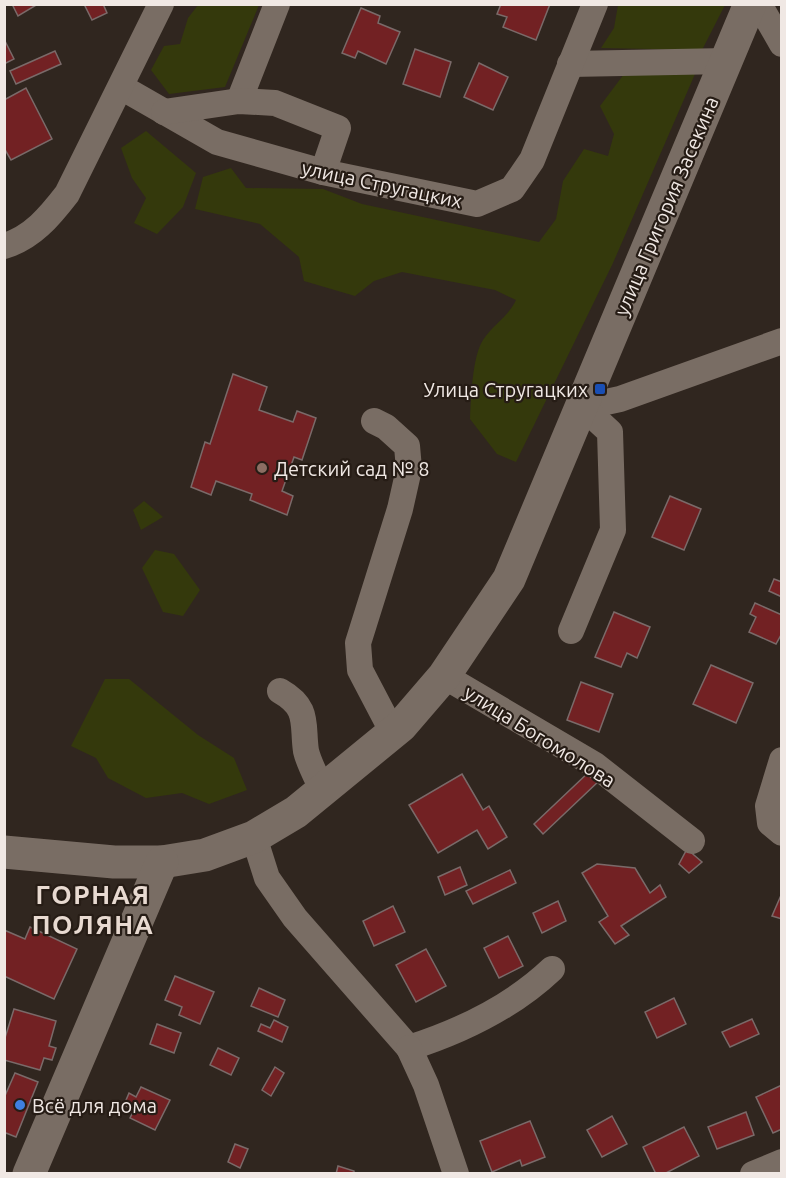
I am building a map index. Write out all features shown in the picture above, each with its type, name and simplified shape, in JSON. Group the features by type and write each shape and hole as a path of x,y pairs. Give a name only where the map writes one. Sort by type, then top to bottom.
{"main road":[{"name":"улица Григория Засекина","path":"4,852 114,862 162,862 205,855 254,837 296,812 393,733 444,676 509,579 583,407 749,6"},
{"path":"29,1173 162,862"}],"street":[{"path":"4,246 15,243 45,222 67,194 161,4"},
{"path":"239,101 277,4"},
{"path":"595,4 570,64 727,62"},
{"path":"749,6 763,12 782,44"},
{"name":"улица Стругацких","path":"121,87 217,142 323,172 477,204 512,189 532,160 570,64"},
{"path":"164,112 239,101 275,103 338,128 323,172"},
{"path":"583,407 620,399 773,344 782,323"},
{"path":"572,631 613,530 610,432 583,407"},
{"path":"374,421 386,427 407,446 409,469 400,509 358,643 360,670 393,733"},
{"name":"улица Богомолова","path":"444,676 595,765 692,841"},
{"path":"280,690 290,696 305,719 306,752 323,791"},
{"path":"782,760 768,806 770,824 782,833"},
{"path":"254,837 267,878 295,918 410,1048 426,1085 456,1173"},
{"path":"410,1048 450,1035 502,1008 552,969"},
{"path":"753,1173 782,1162"}],"green space":[{"path":"198,5 259,5 225,87 169,94 151,70 164,46 180,44 188,18"},
{"path":"618,5 725,5 702,50 601,48 614,28"},
{"path":"624,74 695,74 613,263 516,462 497,454 470,419 473,379 479,347 516,300 495,290 402,272 374,281 355,296 304,281 299,257 260,224 195,209 203,177 231,168 246,188 323,189 362,204 539,242 556,219 563,181 584,149 608,156 614,134 600,106"},
{"path":"146,131 196,173 183,207 157,234 134,223 146,198 132,178 121,148"},
{"path":"144,501 163,517 141,530 133,510"},
{"path":"155,550 174,554 200,590 183,616 163,612 142,568"},
{"path":"105,679 129,679 198,735 234,758 247,790 209,804 182,793 146,798 108,778 96,758 71,746"}],"building":[{"path":"12,4 38,4 18,16"},
{"path":"103,4 107,13 92,20 85,6"},
{"path":"501,4 550,4 536,40 503,27 507,17 497,14"},
{"path":"361,8 380,16 378,23 400,32 386,64 358,51 355,58 342,53"},
{"path":"4,39 14,59 4,64"},
{"path":"415,49 451,62 440,97 403,84"},
{"path":"55,51 61,64 16,84 10,71"},
{"path":"479,63 508,77 493,110 464,97"},
{"path":"26,88 52,139 11,160 4,148 4,100"},
{"path":"233,374 267,387 259,410 293,422 297,411 316,418 302,460 294,457 282,491 293,496 287,515 250,500 252,494 216,481 211,495 191,487 205,442 210,444"},
{"path":"670,496 701,509 684,550 652,537"},
{"path":"774,579 782,582 782,597 769,591"},
{"path":"755,603 782,615 782,633 776,644 749,632 756,617 750,614"},
{"path":"614,612 650,627 637,658 627,653 621,667 595,657"},
{"path":"711,665 753,683 736,723 693,704"},
{"path":"581,682 613,694 599,732 567,720"},
{"path":"591,770 600,780 543,834 534,824"},
{"path":"462,774 483,810 489,806 507,837 488,849 477,830 438,853 409,805"},
{"path":"687,849 702,862 689,873 679,864"},
{"path":"597,864 635,868 650,893 660,885 666,897 621,926 629,935 615,944 599,922 608,916 582,873"},
{"path":"460,867 467,885 445,895 438,877"},
{"path":"510,870 516,883 473,904 466,891"},
{"path":"782,893 782,919 772,916"},
{"path":"558,901 566,921 542,933 533,913"},
{"path":"393,906 405,932 374,946 363,921"},
{"path":"30,927 77,949 54,999 4,976 4,930 25,939"},
{"path":"508,936 523,966 499,978 484,948"},
{"path":"426,949 446,986 416,1002 396,965"},
{"path":"175,976 214,992 200,1024 179,1015 182,1007 165,1000"},
{"path":"259,988 285,1000 278,1017 251,1006"},
{"path":"674,998 686,1024 657,1038 645,1012"},
{"path":"14,1009 56,1021 49,1046 56,1048 52,1060 44,1058 40,1070 4,1060 4,1041"},
{"path":"752,1019 759,1034 730,1047 722,1032"},
{"path":"274,1020 288,1027 282,1042 258,1031 261,1024 270,1028"},
{"path":"157,1024 181,1033 174,1053 150,1044"},
{"path":"218,1048 239,1058 231,1075 210,1065"},
{"path":"275,1067 284,1073 271,1096 262,1090"},
{"path":"15,1073 38,1082 16,1137 6,1133 4,1137 4,1098"},
{"path":"782,1085 782,1129 773,1133 756,1097"},
{"path":"141,1087 170,1100 155,1130 130,1118 134,1110 124,1105 129,1093 136,1097"},
{"path":"746,1112 754,1135 717,1149 708,1127"},
{"path":"612,1116 627,1144 602,1157 587,1130"},
{"path":"530,1121 545,1157 522,1166 520,1160 492,1172 480,1141"},
{"path":"684,1127 699,1156 664,1174 656,1174 643,1147"},
{"path":"235,1144 248,1149 240,1168 228,1162"},
{"path":"338,1166 354,1171 354,1174 336,1174"}],"place":[{"name":"Улица Стругацких","path":"600,389"},
{"name":"Детский сад № 8","path":"262,468"},
{"name":"Всё для дома","path":"20,1105"}],"district":[{"name":"ГОРНАЯ ПОЛЯНА","path":"93,909"}]}
